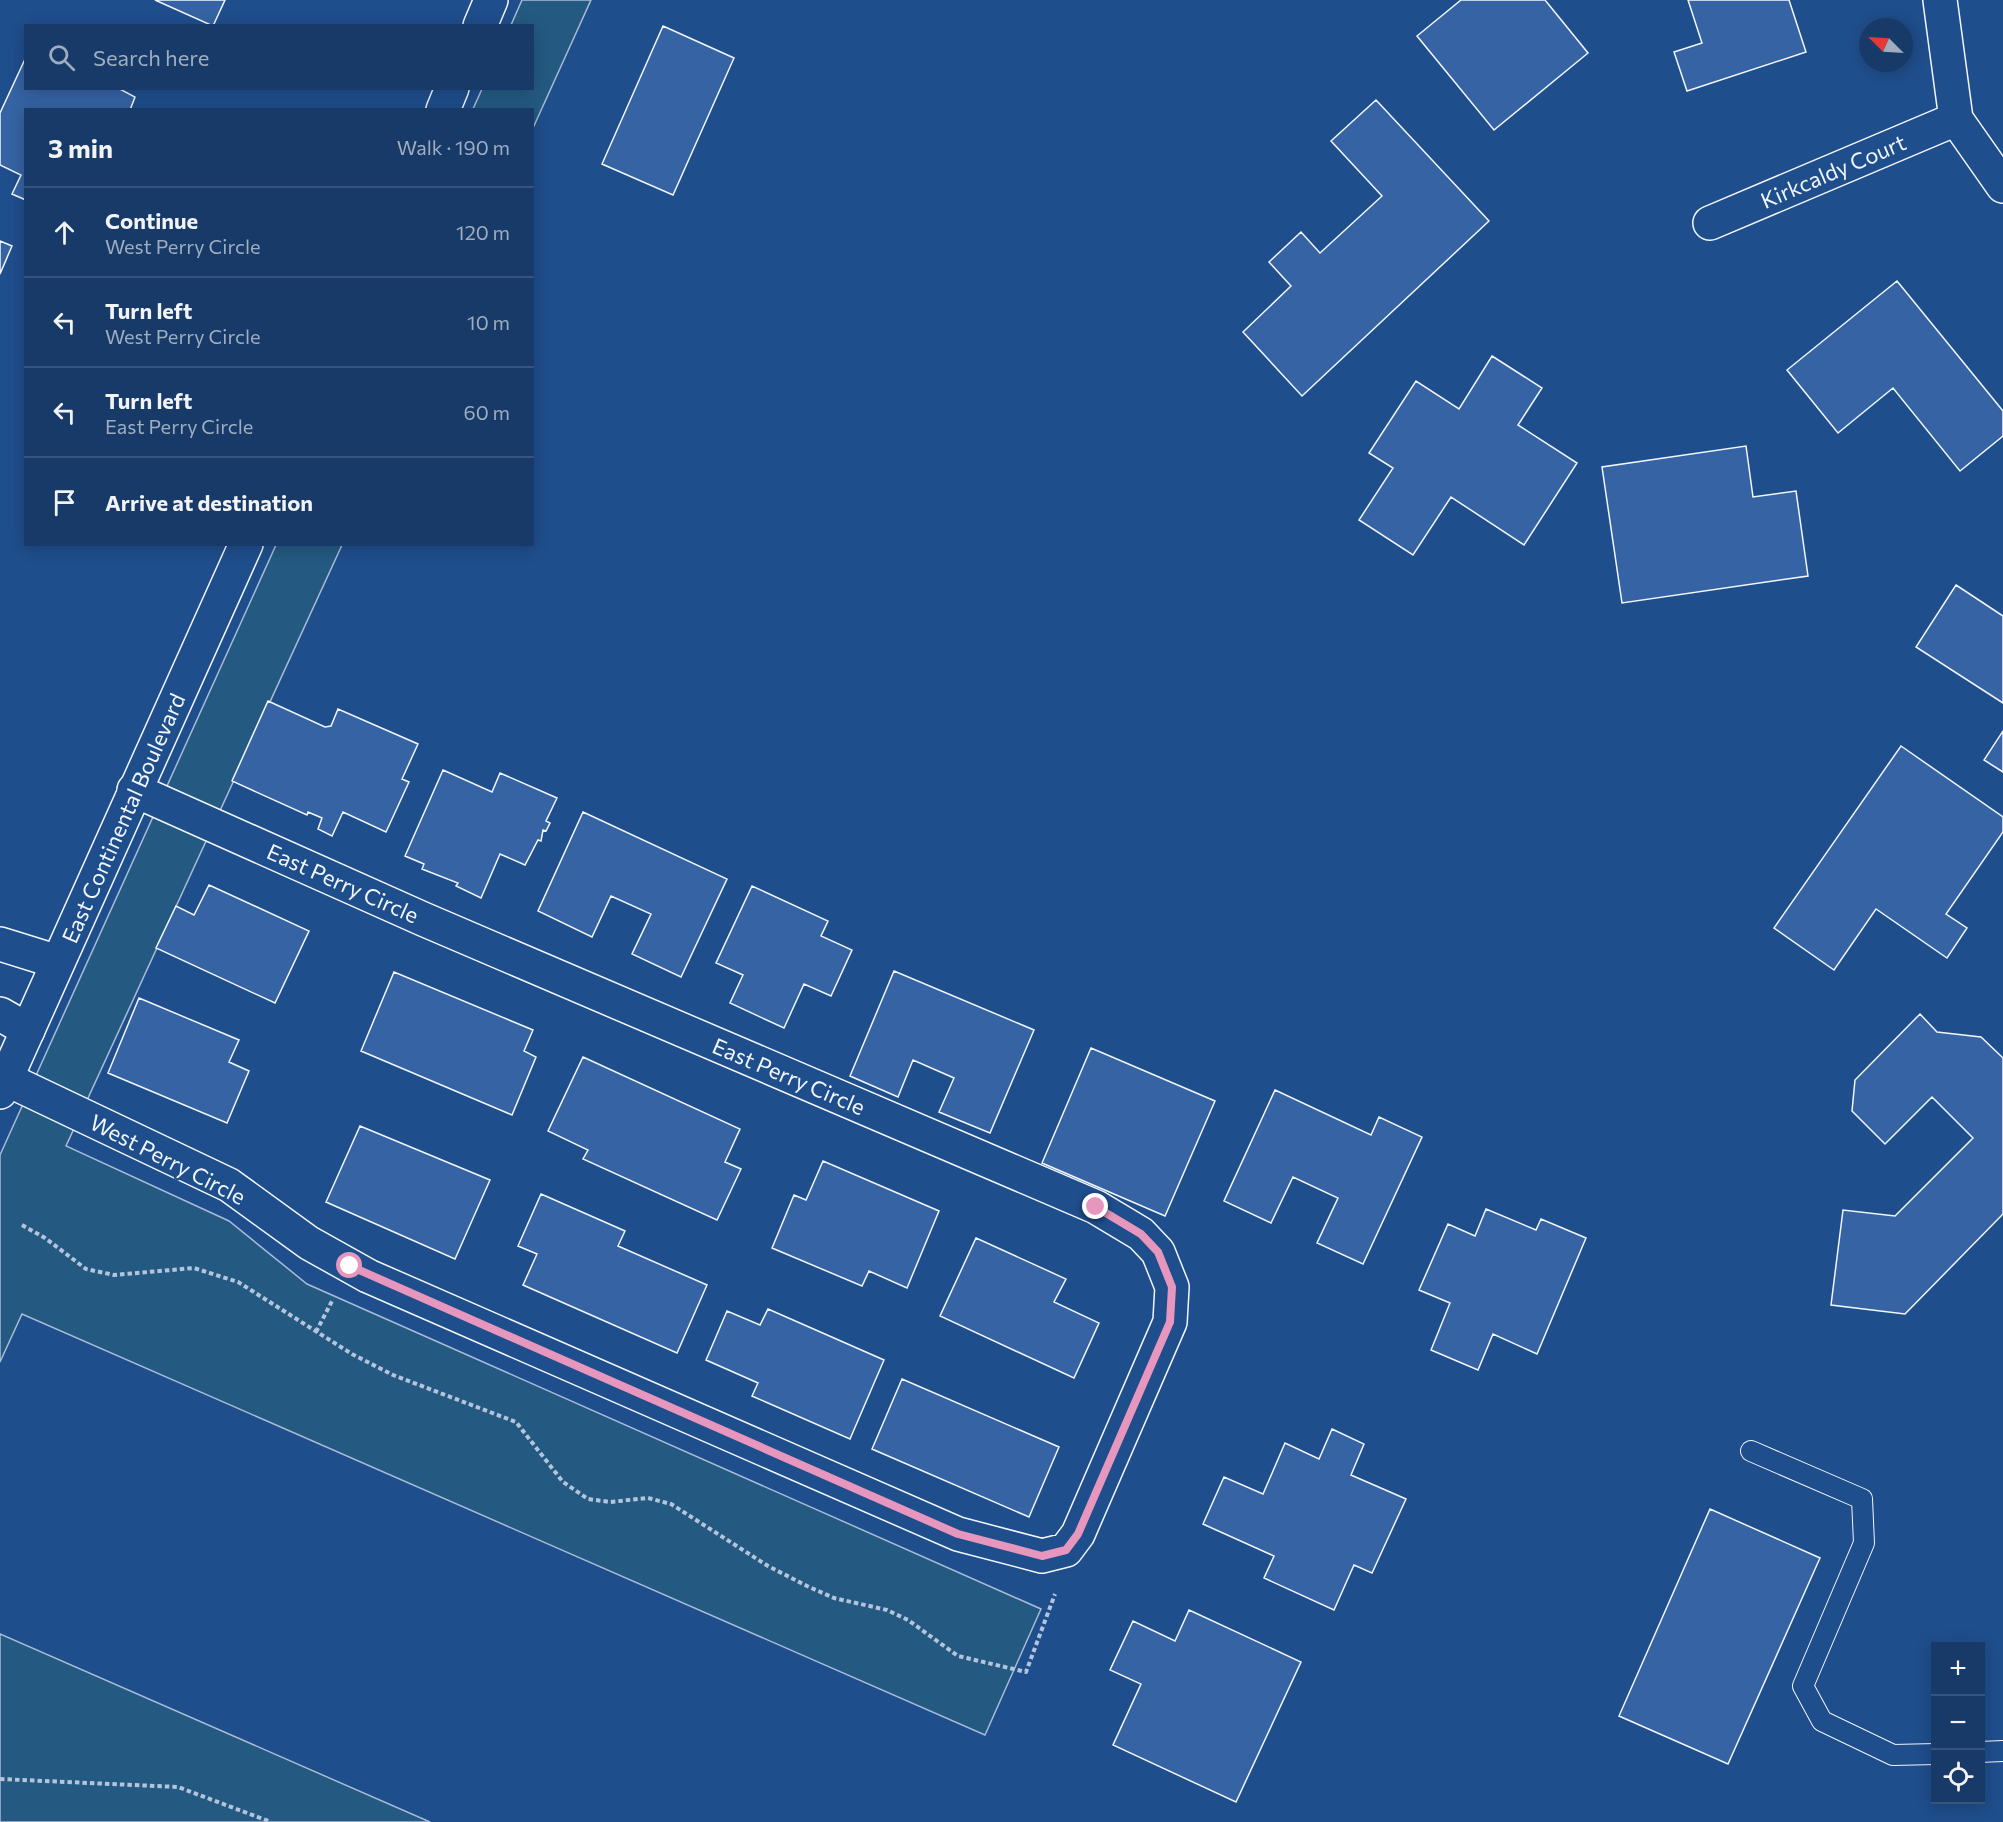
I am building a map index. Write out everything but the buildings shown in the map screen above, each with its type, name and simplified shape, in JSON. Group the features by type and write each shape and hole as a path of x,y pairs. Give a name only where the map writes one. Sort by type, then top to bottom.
{"street":[{"path":"481,24 491,0"},
{"path":"1940,0 1956,119 2003,186"},
{"path":"444,108 451,90"},
{"name":"Kirkcaldy Court","path":"1710,223 1956,119"},
{"name":"East Continental Boulevard","path":"3,1086 14,1022 58,962 245,546"},
{"name":"East Perry Circle","path":"134,790 423,919 1096,1207 1141,1234 1158,1252 1172,1287 1170,1322 1078,1534"},
{"path":"0,944 58,962"},
{"name":"West Perry Circle","path":"3,1086 229,1185 309,1243 368,1276 958,1534 1042,1556 1066,1550 1078,1534"}],"lane":[{"path":"1752,1451 1862,1499 1864,1543 1803,1686 1822,1721 1893,1755 1931,1754"},
{"path":"1985,1752 2003,1751"}],"path":[{"path":"22,1225 45,1238 86,1269 114,1275 194,1268 238,1282 352,1354 393,1375 516,1422 563,1482 576,1493 588,1499 610,1502 648,1498 671,1504 768,1566 834,1598 887,1610 908,1620 958,1656 1026,1672 1078,1534"},
{"path":"0,1779 178,1786 271,1822"}],"shaded area":[{"path":"522,0 591,0 534,126 534,108 473,108 482,90 534,90 534,24 511,24"},
{"path":"276,546 342,546 66,1146 229,1221 307,1284 1041,1609 985,1735 22,1314 0,1362 0,1155"},
{"path":"0,1634 430,1822 0,1822"}],"route":[{"path":"350,1266 368,1276 958,1534 1042,1556 1066,1550 1078,1534 1170,1322 1172,1287 1158,1252 1141,1234 1096,1207"}]}
